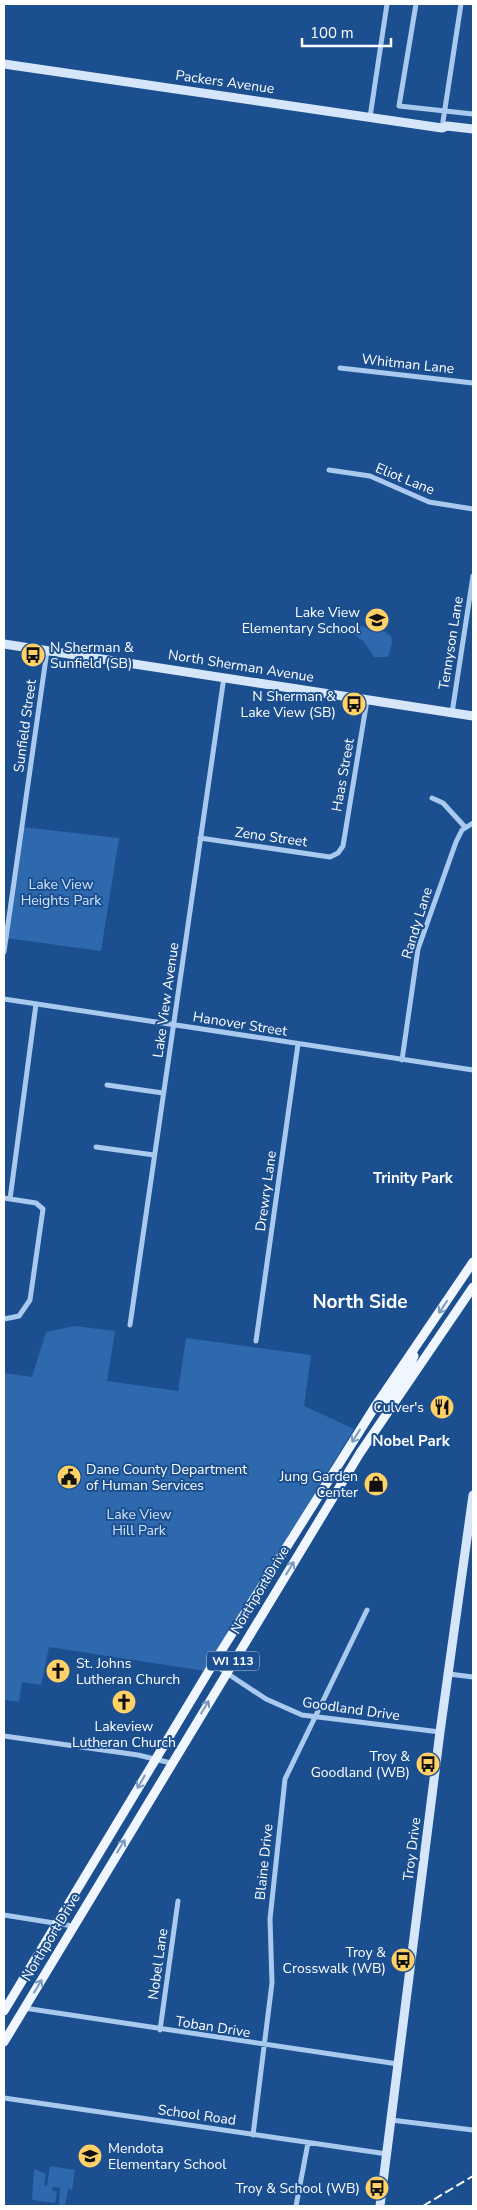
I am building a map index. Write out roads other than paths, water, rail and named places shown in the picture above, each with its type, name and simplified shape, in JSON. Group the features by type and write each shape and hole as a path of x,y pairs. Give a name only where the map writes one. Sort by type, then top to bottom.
{"main road":[{"name":"Northport Drive","path":"4,2011 154,1759 213,1664 376,1405 472,1266"},
{"name":"Northport Drive","path":"4,2042 226,1672 388,1410 473,1287"},
{"path":"388,1410 387,1401 408,1370 419,1342"}],"street":[{"path":"370,117 387,4"},
{"path":"416,4 399,106 473,114 473,106"},
{"path":"442,128 460,4"},
{"name":"Packers Avenue","path":"4,64 442,128 447,126 473,129"},
{"name":"Packers Avenue","path":"442,128 446,132 473,135"},
{"name":"Whitman Lane","path":"340,368 473,383"},
{"name":"Eliot Lane","path":"329,470 370,476 429,502 473,509"},
{"name":"Tennyson Lane","path":"452,713 472,594 473,576"},
{"name":"North Sherman Avenue","path":"4,644 473,716"},
{"name":"Sunfield Street","path":"4,952 47,651"},
{"name":"Lake View Avenue","path":"130,1325 224,677"},
{"name":"Haas Street","path":"338,853 343,846 367,699"},
{"path":"432,798 443,803 464,827 473,822"},
{"name":"Randy Lane","path":"402,1060 418,949 456,842 464,827"},
{"name":"Zeno Street","path":"200,838 330,857 338,853"},
{"name":"Hanover Street","path":"4,999 473,1070"},
{"path":"4,1320 17,1318 22,1314 30,1300 42,1206 36,1203 7,1198 36,1004"},
{"name":"Drewry Lane","path":"256,1341 298,1044"},
{"path":"107,1085 163,1093"},
{"path":"96,1147 154,1155"},
{"name":"Troy Drive","path":"380,2206 440,1732 473,1495"},
{"name":"Blaine Drive","path":"253,2135 272,1983 270,1943 271,1902 283,1794 288,1771 367,1610"},
{"name":"Goodland Drive","path":"213,1664 283,1708 316,1716 440,1732"},
{"path":"449,1674 473,1677"},
{"path":"4,1736 171,1763"},
{"name":"Nobel Lane","path":"160,2030 178,1902"},
{"path":"4,1915 73,1926"},
{"name":"Toban Drive","path":"24,2008 264,2046 398,2064"},
{"name":"School Road","path":"4,2098 387,2154"},
{"path":"391,2120 473,2130"},
{"path":"296,2206 308,2143"}],"railway":[{"path":"423,2206 473,2176"}],"place":[{"name":"Lake View Elementary School","path":"377,620"},
{"name":"N Sherman & Sunfield (SB)","path":"33,655"},
{"name":"N Sherman & Lake View (SB)","path":"354,704"},
{"name":"Culver's","path":"442,1407"},
{"name":"Dane County Department of Human Services","path":"69,1477"},
{"name":"Jung Garden Center","path":"376,1484"},
{"name":"St. Johns Lutheran Church","path":"58,1671"},
{"name":"Lakeview Lutheran Church","path":"124,1702"},
{"name":"Troy & Goodland (WB)","path":"428,1764"},
{"name":"Troy & Crosswalk (WB)","path":"403,1960"},
{"name":"Mendota Elementary School","path":"90,2156"},
{"name":"Troy & School (WB)","path":"377,2188"}],"district":[{"name":"Trinity Park","path":"413,1178"},
{"name":"North Side","path":"360,1302"},
{"name":"Nobel Park","path":"411,1441"}],"park label":[{"name":"Lake View Heights Park","path":"61,892"},
{"name":"Lake View Hill Park","path":"139,1522"}]}
